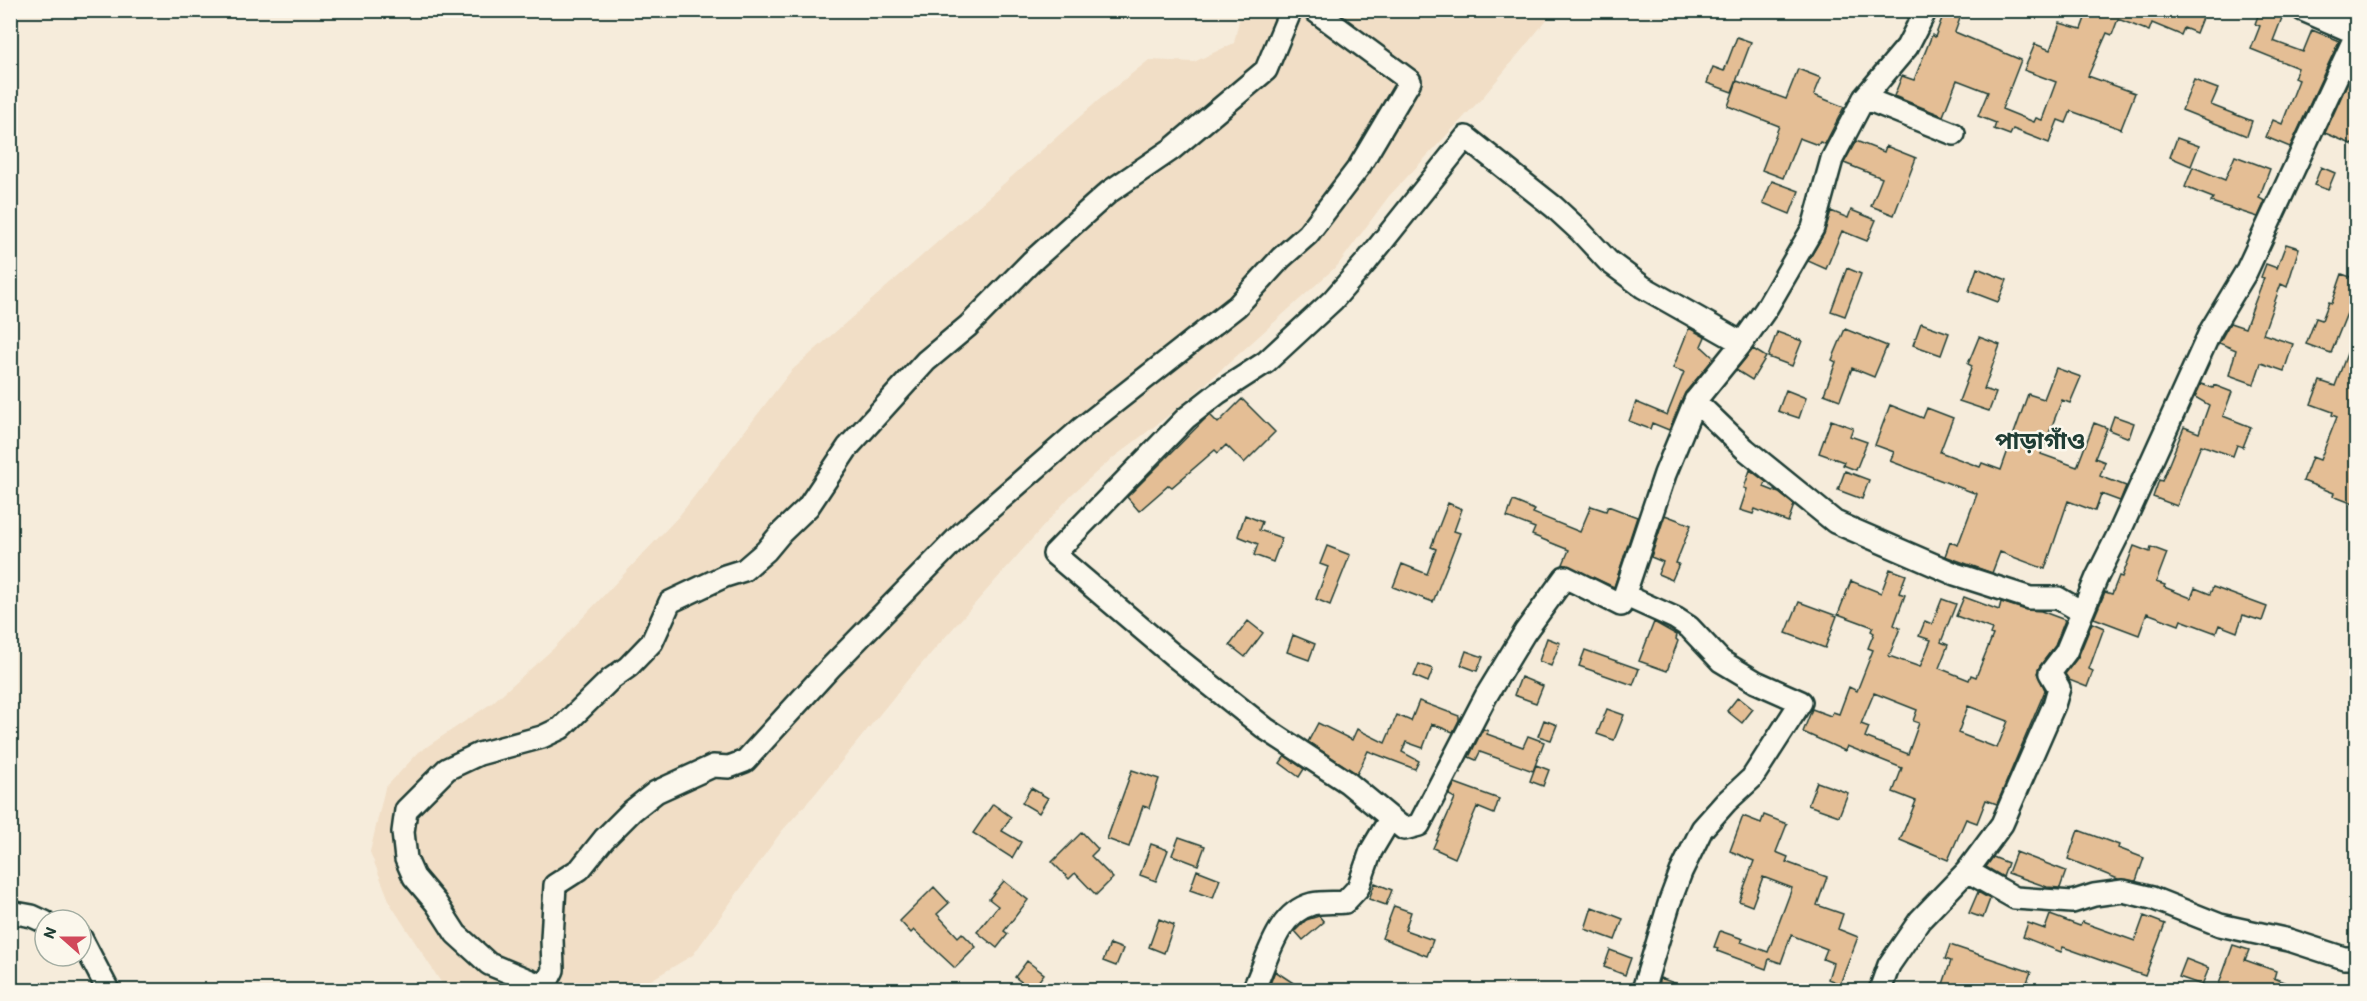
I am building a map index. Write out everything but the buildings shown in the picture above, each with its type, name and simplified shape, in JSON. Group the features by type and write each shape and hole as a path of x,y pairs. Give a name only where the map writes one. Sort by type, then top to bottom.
{"street":[{"path":"1291,10 1266,70 1172,149 1109,192 1031,262 968,326 926,361 898,389 848,447 808,507 758,559 744,570 725,576 669,602 652,642 628,668 611,679 561,728 542,737 479,754 447,769 406,810 403,832 406,859 414,877 436,903 456,933 489,964 544,989 553,970 555,885 580,869 604,839 632,811 656,792 713,766 729,767 745,761 830,668 962,533 1082,428 1237,306 1281,258 1308,234 1359,168 1410,81 1314,10"},
{"path":"1742,343 1643,287 1608,261 1554,207 1466,137 1333,300 1266,362 1218,393 1186,418 1054,554 1173,655 1266,729 1347,782 1404,829 1419,825 1486,696 1525,632 1565,577 1621,605 1665,474 1695,401 1742,343 1766,309 1813,228 1832,159 1863,98 1907,47 1926,10"},
{"path":"1880,990 1889,965 1920,920 1967,871 2002,824 2059,688 2050,674 2066,652 2082,612 2211,330 2246,272 2356,34 2303,10"},
{"path":"1863,98 1954,134"},
{"path":"1695,401 1745,449 1835,522 1955,574 2030,598 2058,598 2082,612"},
{"path":"1624,595 1675,618 1689,627 1721,661 1756,682 1801,702 1752,778 1702,829 1670,901 1643,990"},
{"path":"1253,990 1275,937 1294,912 1313,904 1345,902 1358,888 1371,851 1390,819"},
{"path":"1967,871 2015,898 2072,902 2094,895 2123,891 2152,898 2220,926 2289,940 2344,957 2356,958"},
{"path":"10,912 33,916"},
{"path":"93,961 108,990"}],"shaded area":[{"path":"1241,11 1554,11 1483,97 1389,196 1338,265 1181,406 1109,461 1071,495 910,677 815,794 781,832 693,955 634,990 446,990 391,905 370,852 385,788 419,752 492,703 553,649 679,516 791,371 1100,99 1149,60 1194,62 1234,43"}],"district":[{"name":"পাড়াগাঁও","path":"2040,441"}]}
